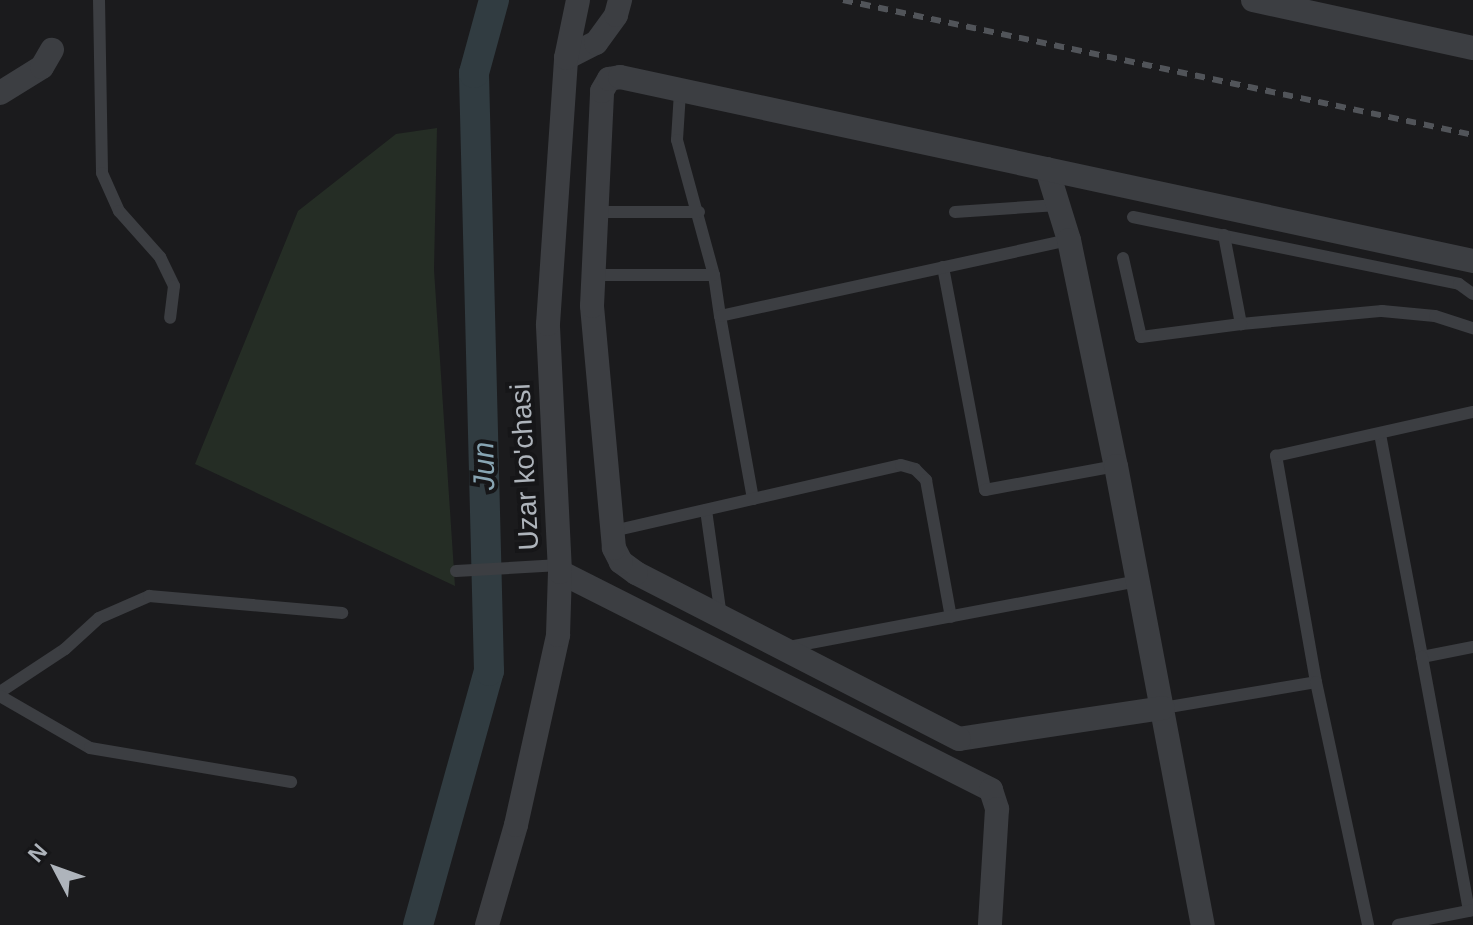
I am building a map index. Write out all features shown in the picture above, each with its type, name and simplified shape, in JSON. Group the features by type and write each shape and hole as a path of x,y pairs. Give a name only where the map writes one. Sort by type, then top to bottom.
{"street":[{"name":"Uzar ko'chasi","path":"487,925 516,825 558,635 553,568 548,324 578,0"},
{"path":"571,55 596,43 616,15 620,0"},
{"path":"1253,0 1473,48"},
{"path":"0,93 42,67 52,50"},
{"path":"571,55 609,79 620,77 1473,261"},
{"path":"609,79 602,91 592,306 614,548 628,568 959,739 1163,708"},
{"path":"1047,169 1069,240 1116,466 1203,925"},
{"path":"553,568 991,790 997,809 990,925"}],"lane":[{"path":"99,0 102,173 119,211 160,257 174,286 170,318"},
{"path":"680,92 677,140 714,275 753,499"},
{"path":"955,212 1058,205"},
{"path":"597,212 699,212"},
{"path":"1133,217 1459,284 1473,294"},
{"path":"1224,235 1241,324"},
{"path":"720,316 1069,240"},
{"path":"1123,258 1141,337 1382,311 1435,316 1473,328"},
{"path":"943,267 985,490 1116,466"},
{"path":"594,275 714,275"},
{"path":"1368,925 1316,682 1276,456 1473,412"},
{"path":"1380,434 1471,910 1398,925"},
{"path":"613,531 901,465 915,469 926,480 951,617"},
{"path":"706,510 721,617"},
{"path":"456,571 553,568"},
{"path":"782,649 1139,581"},
{"path":"291,782 90,748 0,694 65,649 99,618 149,596 342,613"},
{"path":"1422,657 1473,647"},
{"path":"1163,708 1316,682"}],"shaded area":[{"path":"437,128 434,270 455,586 195,464 298,211 396,134"}],"waterway":[{"name":"Jun","path":"418,925 489,671 474,73 494,0"}],"railway":[{"path":"843,0 1473,135"}]}
